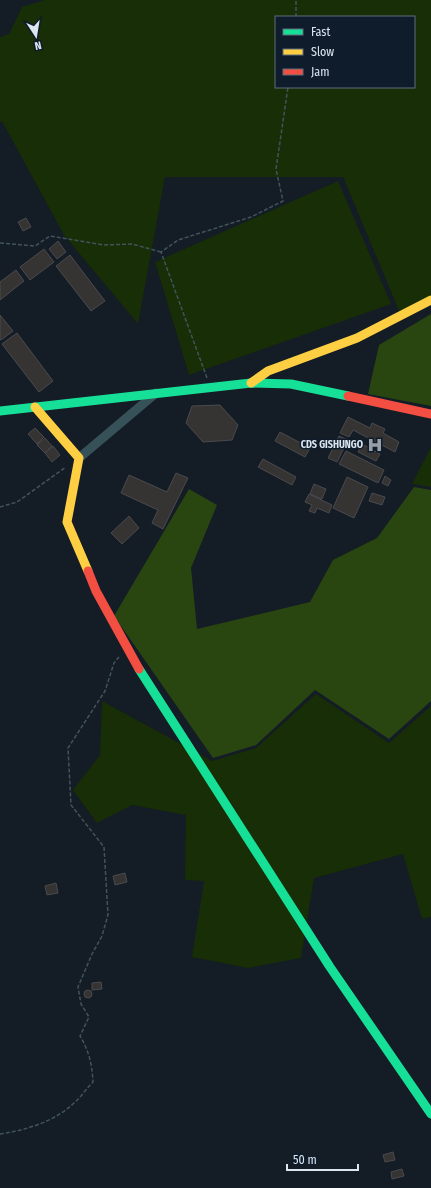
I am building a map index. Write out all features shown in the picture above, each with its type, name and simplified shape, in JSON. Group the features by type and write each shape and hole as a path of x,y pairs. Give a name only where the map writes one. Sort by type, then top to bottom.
{"street":[{"path":"251,383 268,371 357,338 431,300"},
{"path":"0,411 251,383 290,384 431,414"},
{"path":"156,393 79,458 67,522 96,591 126,648 330,967 431,1114"},
{"path":"35,407 79,458"}],"path":[{"path":"296,0 296,16"},
{"path":"161,252 178,240 251,217 282,201 276,169 288,88"},
{"path":"0,243 35,246 50,236 104,245 132,244 161,252"},
{"path":"161,252 210,387"},
{"path":"0,507 17,502 79,458"},
{"path":"0,1134 21,1131 52,1119 74,1103 93,1082 92,1062 80,1036 89,1017 81,1004 78,988 92,954 102,936 108,915 104,847 71,805 68,748 105,691 114,663 126,648"}],"green space":[{"path":"45,0 431,0 431,296 400,313 343,177 165,177 138,324 64,235 2,121 0,122 0,37 9,34 22,7"},
{"path":"338,181 391,304 189,375 155,262"},
{"path":"431,314 431,406 368,394 379,345"},
{"path":"431,447 431,487 412,484"},
{"path":"414,487 431,490 431,701 389,739 315,690 256,745 213,758 114,616 189,489 217,505 191,568 197,629 310,602 333,560 377,538"},
{"path":"316,694 389,743 431,706 431,917 422,919 403,854 314,878 301,958 248,968 192,957 204,881 185,880 186,815 132,805 97,823 73,790 100,755 102,701 212,761 256,748"}],"building":[{"path":"26,218 31,227 23,231 18,222"},
{"path":"58,241 66,252 57,259 49,249"},
{"path":"44,249 54,262 30,280 20,267"},
{"path":"70,255 105,301 91,311 56,266"},
{"path":"16,270 24,281 0,300 0,282"},
{"path":"0,315 13,331 1,340 0,339"},
{"path":"17,333 53,381 39,392 2,344"},
{"path":"220,405 238,425 232,440 203,442 186,423 192,406"},
{"path":"348,417 370,428 372,423 385,429 383,433 399,442 395,452 353,430 349,437 340,433"},
{"path":"35,428 44,437 37,444 28,434"},
{"path":"280,432 310,448 305,457 275,441"},
{"path":"339,436 348,440 337,462 328,458"},
{"path":"45,438 52,446 45,453 37,445"},
{"path":"362,444 380,454 376,461 358,452"},
{"path":"53,446 60,455 52,462 45,453"},
{"path":"346,451 384,470 378,483 339,464"},
{"path":"263,459 296,477 292,485 258,467"},
{"path":"176,473 188,478 163,529 152,523 158,510 121,493 129,475 167,492"},
{"path":"385,476 391,480 388,486 382,483"},
{"path":"347,477 368,487 354,518 333,508"},
{"path":"314,484 326,489 322,499 310,494"},
{"path":"372,493 385,497 382,505 369,501"},
{"path":"309,494 332,505 329,513 317,508 315,513 309,511 312,505 305,502"},
{"path":"129,516 139,528 122,544 111,533"},
{"path":"125,873 127,882 115,885 113,876"},
{"path":"56,883 58,893 47,895 45,886"},
{"path":"101,982 102,989 92,990 92,983"},
{"path":"86,990 90,990 92,994 90,998 86,998 84,996 84,992"},
{"path":"393,1152 395,1160 385,1162 383,1155"},
{"path":"402,1169 404,1176 392,1179 391,1172"}],"traffic: fast":[{"path":"0,411 251,383 291,384 348,396"},
{"path":"139,669 330,967 431,1114"}],"traffic: slow":[{"path":"251,383 268,371 357,338 431,300"},
{"path":"35,407 79,458 67,522 88,571"}],"traffic: jam":[{"path":"348,396 431,414"},
{"path":"88,571 96,591 139,669"}],"place":[{"name":"CDS GISHUNGO","path":"375,445"}]}
